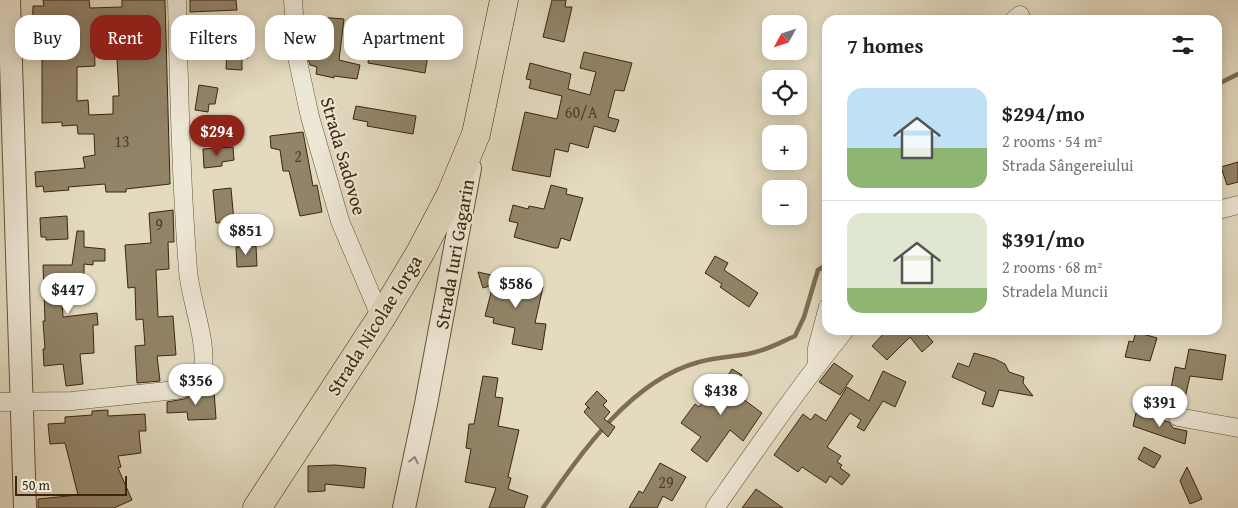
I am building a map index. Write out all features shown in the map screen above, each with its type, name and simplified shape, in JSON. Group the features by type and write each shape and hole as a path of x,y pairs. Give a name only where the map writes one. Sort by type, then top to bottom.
{"main road":[{"name":"Strada Iuri Gagarin","path":"476,134 504,0"},
{"name":"Strada Nicolae Iorga","path":"257,508 381,318 420,253 442,211 476,134"}],"street":[{"path":"9,0 25,508"},
{"path":"0,402 72,401 176,390 188,387 195,382 204,368 201,340 188,272 177,0"},
{"name":"Strada Sadovoe","path":"293,0 297,57 310,117 340,221 381,318"},
{"name":"Strada Iuri Gagarin","path":"404,508 426,404 476,134"},
{"path":"1222,209 1238,205"},
{"path":"818,362 816,348 822,328"},
{"path":"715,508 800,391 818,362 840,335"},
{"path":"1178,417 1238,428"}],"building":[{"path":"43,0 89,0 90,8 122,7 122,0 165,0 170,184 126,189 126,192 106,192 105,184 68,187 69,190 44,192 43,186 36,187 35,172 85,168 83,157 95,155 94,134 78,134 77,125 62,126 62,122 42,123 42,60 80,60 80,15 33,15 33,6 44,6","holes":["90,15 161,15 161,60 117,60 119,96 113,96 113,114 89,115 88,100 77,101 77,67 95,66 95,60 90,60"]},
{"path":"190,0 236,0 237,10 190,12"},
{"path":"552,0 566,0 565,7 572,7 564,42 543,37"},
{"path":"334,18 344,19 339,60 360,65 357,79 334,76 334,78 316,74 317,67 310,65 309,60 334,60"},
{"path":"584,52 632,63 624,91 615,90 608,117 619,120 615,132 594,126 588,148 570,143 568,152 555,149 550,177 512,170 525,112 557,119 562,96 529,88 531,80 526,79 530,63 571,74 568,89 590,95 596,72 580,68"},
{"path":"226,60 242,60 242,70 226,69"},
{"path":"368,60 427,60 425,73 368,63"},
{"path":"199,85 218,88 215,104 209,104 208,112 195,110"},
{"path":"356,106 416,116 413,134 367,126 368,122 353,119"},
{"path":"303,132 313,186 317,185 322,212 300,216 289,171 283,171 280,150 271,148 270,136"},
{"path":"233,147 234,160 222,162 222,166 204,168 203,149"},
{"path":"1238,162 1238,182 1227,185 1222,167"},
{"path":"551,185 567,189 566,194 583,198 570,241 561,238 558,248 554,248 514,237 518,223 509,221 513,205 528,209 529,206 544,209"},
{"path":"231,188 234,222 216,223 213,190"},
{"path":"173,210 174,242 168,242 169,269 156,270 158,317 173,316 176,355 157,356 160,381 137,383 135,346 145,345 143,319 136,320 135,287 128,288 125,245 151,243 149,213"},
{"path":"67,216 68,239 46,240 46,237 41,237 40,218"},
{"path":"77,231 84,231 84,247 105,249 105,261 93,261 93,265 84,264 84,281 61,282 63,317 97,313 98,325 93,325 94,353 80,354 83,384 66,386 63,364 44,366 43,265 72,265"},
{"path":"256,246 257,266 237,267 236,247"},
{"path":"715,256 728,263 724,270 758,293 749,307 720,287 722,284 705,273"},
{"path":"478,272 543,287 535,323 546,324 542,350 512,344 515,328 493,323 494,318 485,316 493,285 483,288"},
{"path":"882,335 927,335 933,342 922,352 910,337 887,360 872,346"},
{"path":"1135,335 1146,335 1157,338 1150,361 1125,357 1129,341 1133,342"},
{"path":"1189,349 1226,355 1222,380 1190,376 1185,398 1170,394 1175,367 1185,369"},
{"path":"974,353 995,359 1005,364 1009,372 1024,377 1023,383 1033,396 999,390 993,407 982,404 986,392 952,377 958,363 969,367"},
{"path":"834,363 853,376 840,395 819,382"},
{"path":"732,369 742,375 737,381 745,387 739,396 762,413 743,441 730,430 707,462 691,450 701,437 681,423 695,404 699,407 724,375 727,377"},
{"path":"883,371 906,382 895,407 883,401 864,431 857,427 861,420 850,413 827,447 841,456 837,462 842,465 840,468 850,475 842,485 830,476 826,483 802,467 798,472 774,455 803,414 811,420 815,414 826,421 847,387 869,401"},
{"path":"483,376 498,378 495,397 503,398 498,426 519,430 508,477 511,478 508,489 528,496 524,508 489,508 496,488 465,482 471,449 466,448 469,424 474,424"},
{"path":"202,390 214,390 216,419 188,420 187,412 167,413 167,402 184,399"},
{"path":"597,391 607,401 603,405 610,412 604,419 615,427 608,437 584,412 588,407 585,404"},
{"path":"108,410 108,416 145,414 146,431 139,431 141,453 118,456 121,467 118,468 132,500 114,508 38,508 38,499 78,495 65,443 50,444 48,424 65,423 65,417 92,415 92,411"},
{"path":"1136,413 1169,422 1173,428 1187,431 1185,444 1133,426"},
{"path":"1144,447 1161,456 1154,468 1138,459"},
{"path":"660,463 686,477 672,501 663,496 657,508 629,508 639,491 643,493"},
{"path":"335,465 366,468 364,488 325,484 325,491 308,492 308,466"},
{"path":"1187,467 1202,499 1190,504 1180,481"},
{"path":"756,489 766,496 783,508 742,508"}],"waterway":[{"path":"1222,82 1238,74"},
{"path":"543,508 591,442 610,421 651,385 674,371 699,362 758,352 795,336 804,317 818,270 822,268"}]}
